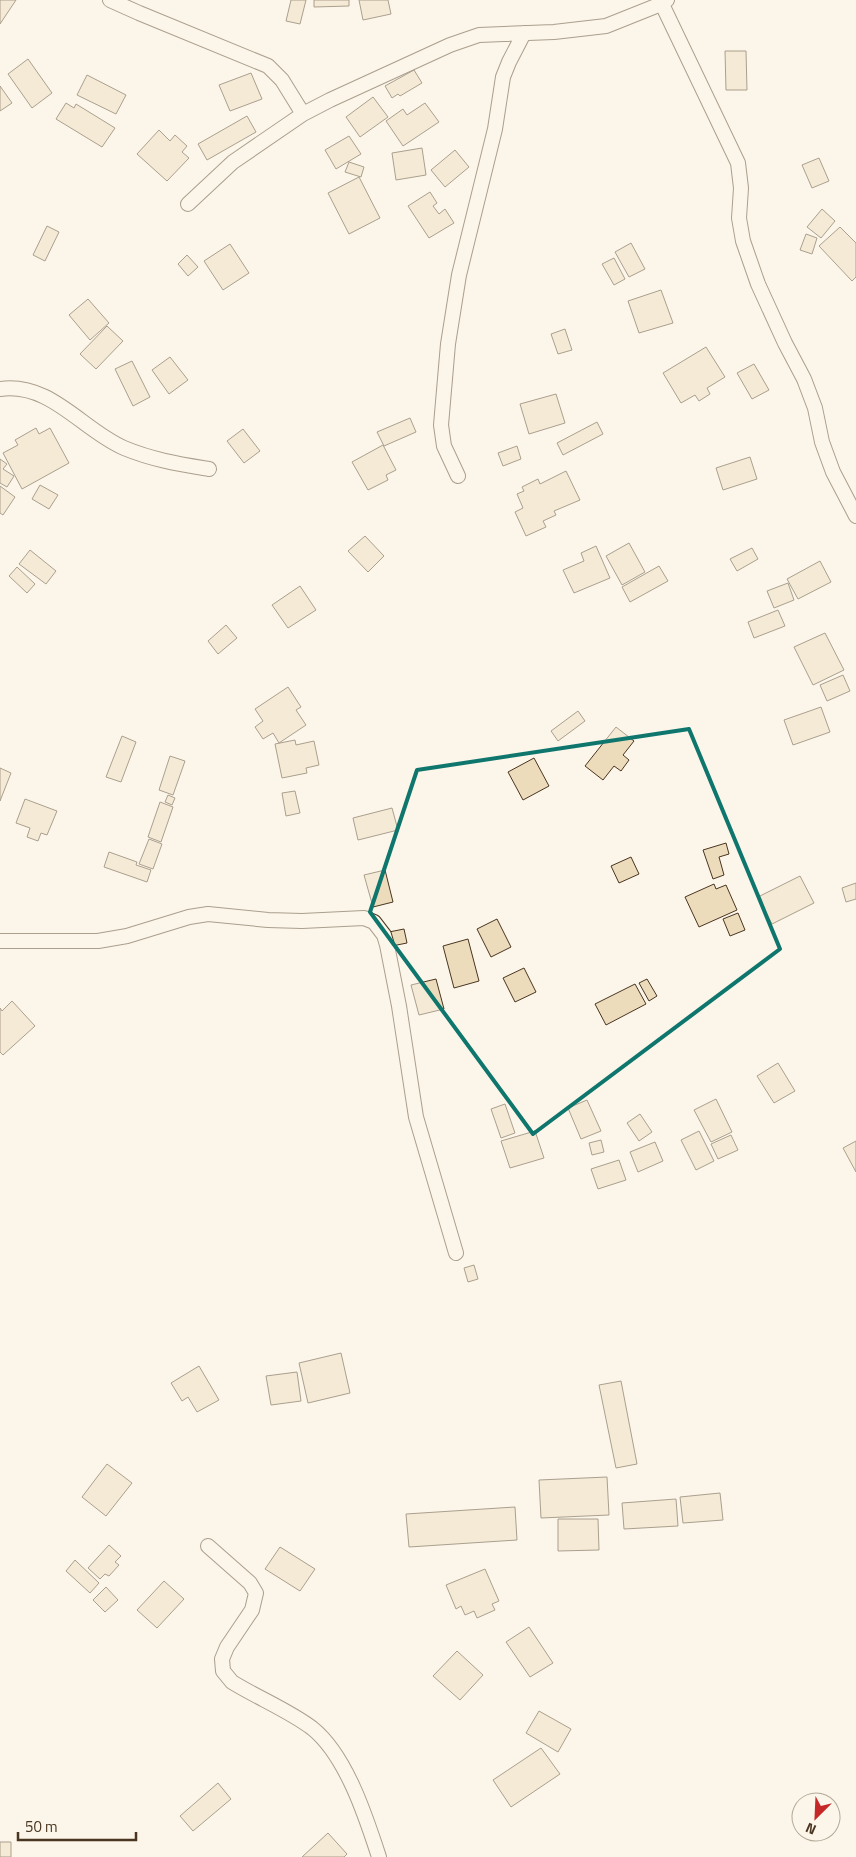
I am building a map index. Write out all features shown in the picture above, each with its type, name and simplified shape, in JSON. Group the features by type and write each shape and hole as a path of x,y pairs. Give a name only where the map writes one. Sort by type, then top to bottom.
{"street":[{"path":"110,0 139,14 268,66 282,80 303,114"},
{"path":"188,204 233,162 303,114 450,45 479,35 554,32 606,26 662,1 738,163 741,188 739,218 743,241 758,284 816,408 822,442 833,472 856,516"},
{"path":"458,476 444,446 441,424 448,344 459,275 495,129 503,77 508,62 524,33"},
{"path":"0,389 11,387 41,394 131,451 156,460 210,469"},
{"path":"0,941 98,942 127,936 189,917 208,914 268,920 302,921 364,918 374,922 384,935 387,945 416,1117 456,1253"},
{"path":"208,1546 250,1583 256,1593 252,1610 222,1660 223,1671 232,1682 312,1729 328,1744 353,1786 370,1828 379,1857"}],"highlighted area":[{"path":"689,729 780,949 533,1134 370,912 417,770"}],"building":[{"path":"0,0 16,0 0,24"},
{"path":"291,0 306,0 300,24 286,21"},
{"path":"314,0 349,0 349,6 314,7"},
{"path":"359,0 388,0 391,14 363,20"},
{"path":"725,51 746,51 747,90 726,90"},
{"path":"28,59 52,93 32,108 8,74"},
{"path":"414,70 422,83 400,96 398,94 392,98 385,86"},
{"path":"251,73 262,99 230,111 219,85"},
{"path":"87,75 126,95 116,114 77,95"},
{"path":"0,86 12,103 0,111"},
{"path":"373,97 388,117 360,137 346,117"},
{"path":"66,103 74,108 76,104 115,128 102,147 56,119"},
{"path":"425,103 439,122 403,146 386,121 403,109 407,115"},
{"path":"247,116 256,132 207,160 198,144"},
{"path":"159,130 170,141 175,135 187,146 182,152 189,158 167,181 137,154"},
{"path":"349,136 361,154 336,169 325,150"},
{"path":"422,148 426,175 396,180 392,153"},
{"path":"455,150 469,167 445,187 431,170"},
{"path":"819,158 829,181 812,188 802,165"},
{"path":"349,162 364,167 361,177 345,172"},
{"path":"359,177 380,218 349,234 328,193"},
{"path":"430,192 437,203 433,206 439,214 445,209 454,223 429,238 408,206"},
{"path":"822,209 835,221 821,238 807,227"},
{"path":"47,226 59,232 45,261 33,255"},
{"path":"840,227 856,243 856,277 852,281 819,246"},
{"path":"806,234 817,238 812,254 800,250"},
{"path":"631,243 645,269 629,277 615,252"},
{"path":"230,244 249,273 223,290 204,261"},
{"path":"187,255 198,267 188,276 178,264"},
{"path":"614,258 625,279 614,285 602,264"},
{"path":"661,290 673,323 639,333 628,301"},
{"path":"88,299 109,323 90,340 69,315"},
{"path":"107,326 123,341 96,369 80,354"},
{"path":"565,329 572,350 558,354 551,334"},
{"path":"706,347 725,377 707,388 710,394 699,401 695,395 681,403 663,373"},
{"path":"170,357 188,380 169,394 152,370"},
{"path":"132,361 150,397 133,406 115,369"},
{"path":"754,364 769,390 752,399 737,373"},
{"path":"556,394 565,423 529,434 520,404"},
{"path":"410,418 416,432 384,446 377,432"},
{"path":"597,422 603,434 563,455 557,443"},
{"path":"36,428 39,434 50,428 69,463 22,489 3,453 18,445 15,440"},
{"path":"243,429 260,451 244,463 227,441"},
{"path":"383,445 396,470 386,475 388,480 368,490 352,462"},
{"path":"517,446 521,459 503,466 498,453"},
{"path":"750,457 757,479 723,490 716,468"},
{"path":"0,459 7,464 3,469 14,476 7,487 0,483"},
{"path":"566,471 580,500 554,511 556,515 543,521 546,527 526,536 515,512 523,508 517,494 524,491 522,487 538,479 540,484"},
{"path":"40,485 58,495 49,509 32,499"},
{"path":"0,486 15,497 3,515 0,513"},
{"path":"365,536 384,556 368,572 348,551"},
{"path":"629,543 645,572 622,585 606,556"},
{"path":"596,546 610,578 574,593 563,570 584,561 581,553"},
{"path":"752,548 758,559 737,571 730,559"},
{"path":"30,550 56,571 46,584 19,564"},
{"path":"820,561 831,582 798,599 787,579"},
{"path":"659,566 668,581 630,602 622,587"},
{"path":"17,567 35,584 27,593 9,576"},
{"path":"788,583 794,600 774,608 767,591"},
{"path":"300,586 316,610 288,628 272,605"},
{"path":"778,610 785,626 754,638 748,622"},
{"path":"226,625 237,638 218,654 208,641"},
{"path":"825,633 844,670 813,685 794,647"},
{"path":"843,675 850,691 827,701 820,685"},
{"path":"288,687 301,707 296,710 306,725 279,743 273,733 263,739 255,727 263,721 255,709"},
{"path":"821,707 830,732 793,745 784,720"},
{"path":"578,711 585,721 558,741 551,731"},
{"path":"616,727 634,741 623,755 629,760 621,771 614,766 603,780 585,766"},
{"path":"122,736 136,742 121,782 106,777"},
{"path":"295,740 296,745 314,741 319,765 306,768 307,773 282,778 275,744"},
{"path":"170,756 185,761 173,795 159,790"},
{"path":"534,758 549,786 523,800 508,772"},
{"path":"0,768 11,773 0,801"},
{"path":"295,791 300,813 286,816 282,793"},
{"path":"168,795 175,798 172,805 165,802"},
{"path":"25,799 57,811 47,835 41,833 38,841 27,837 30,828 16,823"},
{"path":"160,802 173,807 161,842 148,837"},
{"path":"392,808 398,830 358,840 353,818"},
{"path":"149,839 162,844 153,869 139,864"},
{"path":"726,843 729,854 719,857 724,875 713,879 703,850"},
{"path":"109,852 137,862 136,865 151,870 147,882 104,867"},
{"path":"631,857 639,874 619,883 611,866"},
{"path":"385,870 393,902 373,907 364,875"},
{"path":"800,876 814,903 772,924 758,897"},
{"path":"856,883 856,899 846,902 842,888"},
{"path":"714,884 716,889 726,885 737,910 699,927 685,897"},
{"path":"738,913 745,930 730,936 723,919"},
{"path":"497,919 511,947 491,957 477,929"},
{"path":"404,929 407,943 392,946 389,932"},
{"path":"468,939 479,981 454,988 443,946"},
{"path":"524,968 536,992 515,1002 503,978"},
{"path":"436,979 444,1009 419,1015 411,985"},
{"path":"647,979 657,996 649,1001 639,983"},
{"path":"635,984 646,1004 606,1025 595,1004"},
{"path":"12,1001 35,1026 3,1055 0,1052 0,1008 2,1011"},
{"path":"778,1063 795,1091 774,1103 757,1076"},
{"path":"716,1099 732,1132 711,1142 694,1110"},
{"path":"587,1100 601,1131 581,1139 568,1108"},
{"path":"505,1104 515,1133 501,1138 491,1109"},
{"path":"640,1114 652,1132 639,1141 627,1123"},
{"path":"535,1131 544,1158 510,1168 501,1141"},
{"path":"699,1131 714,1161 696,1170 681,1140"},
{"path":"731,1135 738,1150 718,1159 711,1144"},
{"path":"601,1140 604,1152 592,1155 589,1143"},
{"path":"856,1141 856,1172 843,1148"},
{"path":"655,1142 663,1161 638,1172 630,1152"},
{"path":"619,1160 626,1180 598,1189 591,1169"},
{"path":"474,1265 478,1279 468,1282 464,1268"},
{"path":"341,1353 350,1393 308,1403 299,1363"},
{"path":"199,1366 219,1400 197,1412 188,1397 182,1401 171,1383"},
{"path":"297,1372 301,1401 271,1405 266,1376"},
{"path":"621,1381 637,1464 616,1468 599,1385"},
{"path":"107,1464 132,1483 106,1516 82,1497"},
{"path":"607,1477 609,1515 541,1518 539,1480"},
{"path":"720,1493 723,1520 683,1523 680,1497"},
{"path":"676,1499 678,1526 624,1529 622,1503"},
{"path":"515,1507 517,1540 409,1547 406,1514"},
{"path":"558,1519 598,1519 599,1550 558,1551"},
{"path":"109,1545 121,1556 115,1562 119,1565 109,1576 105,1574 100,1579 88,1568"},
{"path":"280,1547 315,1569 300,1591 265,1569"},
{"path":"75,1560 99,1583 90,1593 66,1571"},
{"path":"485,1569 499,1601 492,1604 495,1610 477,1618 474,1611 465,1615 461,1606 456,1609 446,1585"},
{"path":"164,1581 184,1599 157,1628 137,1610"},
{"path":"106,1587 118,1600 105,1612 93,1600"},
{"path":"529,1627 553,1663 530,1677 506,1642"},
{"path":"457,1651 483,1675 460,1700 433,1676"},
{"path":"539,1711 571,1729 558,1752 526,1733"},
{"path":"541,1748 560,1774 511,1807 493,1780"},
{"path":"218,1783 231,1799 193,1831 180,1816"},
{"path":"328,1833 347,1854 344,1857 302,1857"},
{"path":"0,1842 11,1842 11,1857 0,1857"}]}
